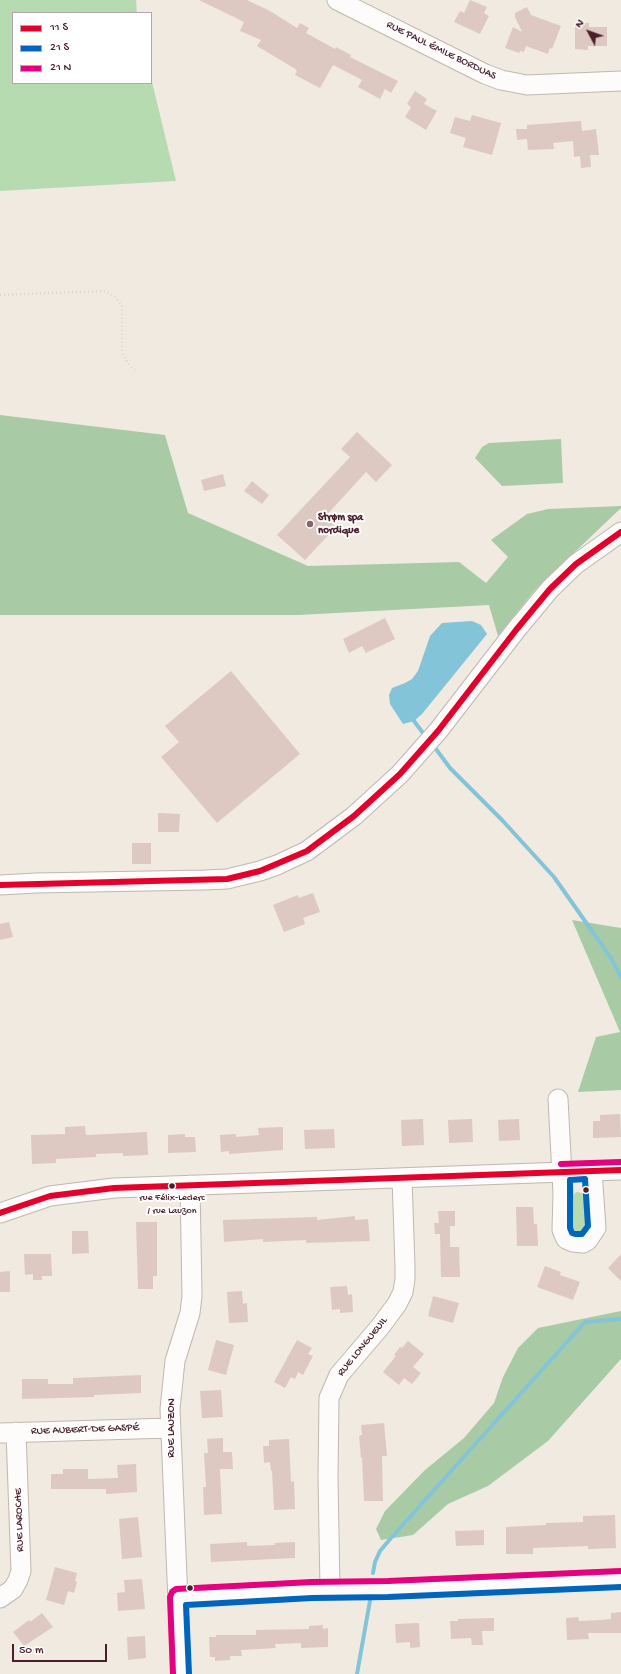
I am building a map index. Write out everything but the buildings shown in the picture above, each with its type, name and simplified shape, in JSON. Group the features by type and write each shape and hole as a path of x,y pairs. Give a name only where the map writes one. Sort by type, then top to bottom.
{"street":[{"name":"RUE PAUL ÉMILE BORDUAS","path":"337,0 359,5 485,74 501,80 527,85 621,81"},
{"path":"0,885 68,882 227,879 260,871 307,851 332,833 378,794 421,751 550,589 576,564 621,532"},
{"path":"558,1099 563,1194 562,1230 563,1235 570,1241 583,1243 592,1237 596,1228 592,1171"},
{"path":"0,1213 38,1199 89,1190 190,1185 621,1170"},
{"name":"RUE LONGUEUIL","path":"330,1589 328,1478 329,1398 339,1376 380,1327 397,1304 403,1292 405,1279 402,1178"},
{"name":"RUE LAUZON","path":"181,1674 170,1428 173,1368 190,1312 192,1296 190,1185"},
{"name":"RUE AUBERT-DE GASPÉ","path":"8,1433 170,1428"},
{"name":"RUE LAROCHE","path":"0,1598 13,1589 21,1571 8,1433"},
{"path":"178,1597 330,1589 388,1589 621,1579"}],"path":[{"path":"0,295 105,291 115,297 122,306 122,353 129,365 135,370"}],"green space":[{"path":"0,0 136,0 137,12 12,12 12,84 152,84 152,82 176,181 0,191"},
{"path":"0,415 165,435 188,513 308,566 459,562 486,583 508,557 491,540 527,514 548,509 621,506 621,508 535,590 498,636 489,605 298,615 0,615"},
{"path":"561,439 563,483 502,486 475,458 482,447 489,443"},
{"path":"572,920 621,928 621,1090 578,1092 596,1037 620,1032"},
{"path":"577,1192 582,1193 584,1196 590,1224 585,1234 575,1234 570,1227 572,1198"},
{"path":"621,1311 621,1359 548,1441 488,1486 448,1504 413,1535 381,1540 376,1529 385,1511 425,1470 464,1438 494,1403 503,1377 518,1348 538,1328"}],"water":[{"path":"472,621 481,625 487,634 422,714 414,721 403,724 390,704 389,695 392,688 412,679 418,671 430,636 442,623"}],"waterway":[{"path":"414,721 426,737"},
{"path":"433,745 450,768 502,820 554,877 611,958 621,977"},
{"path":"373,1573 375,1562 380,1551 585,1322 621,1319"},
{"path":"357,1674 371,1595"}],"transit line":[{"path":"0,885 227,879 260,871 307,851 354,816 400,774 438,731 516,630 550,589 576,564 621,532"},
{"path":"561,1164 621,1162"},
{"path":"0,1213 50,1196 114,1188 621,1170"},
{"path":"585,1179 588,1226 582,1234 575,1234 572,1233 570,1228 570,1180 585,1179"},
{"path":"173,1674 170,1597 172,1592 176,1589 312,1582 388,1581 621,1571"},
{"path":"189,1674 186,1605 312,1598 388,1597 621,1587"}],"place":[{"name":"Strøm spa nordique","path":"310,524"},
{"name":"rue Félix-Leclerc / rue Lauzon","path":"172,1186"}]}
